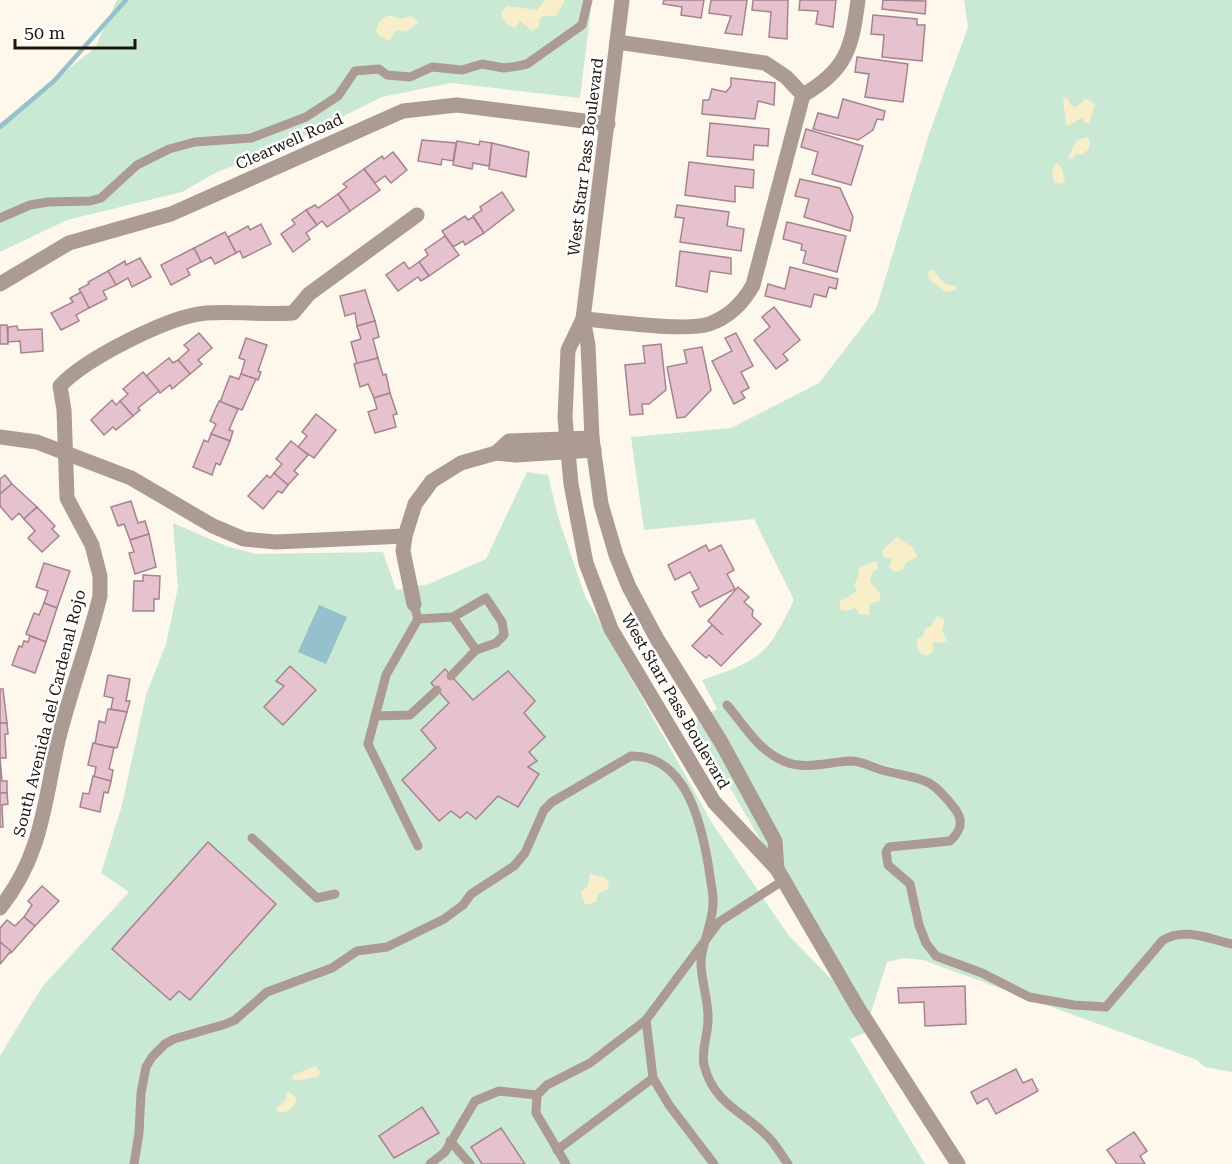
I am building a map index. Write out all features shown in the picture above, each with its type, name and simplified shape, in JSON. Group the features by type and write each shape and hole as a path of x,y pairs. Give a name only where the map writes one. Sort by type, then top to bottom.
{"street":[{"name":"West Starr Pass Boulevard","path":"622,0 583,319 588,345 593,444 601,504 629,587 657,639 721,742 775,842 781,874"},
{"path":"583,319 689,326 708,324 738,307 753,285 803,95 838,70 848,53 858,0"},
{"path":"617,42 765,63 786,77 803,95"},
{"name":"Clearwell Road","path":"0,284 69,243 171,214 403,111 457,105 608,124"},
{"name":"South Avenida del Cardenal Rojo","path":"0,908 12,894 36,842 46,809 58,743 100,596 100,576 92,545 67,498 64,410 60,386 73,371 168,323 203,313 292,312 309,294 417,215"},
{"name":"West Starr Pass Boulevard","path":"583,319 568,350 568,445 575,511 586,562 611,629 714,802 781,874 858,1008 957,1164"},
{"path":"0,437 37,442 131,478 213,526 244,539 276,542 405,536"},
{"path":"416,611 403,551 415,504 432,481 461,463 496,453 508,441 568,445 593,444"}],"lane":[{"path":"0,218 39,203 90,201 101,198 137,165 169,149 195,142 250,138 306,117 338,96 355,71 379,69 387,75 410,77 432,67 462,70 482,64 504,68 526,63 582,25 588,0"},
{"path":"418,846 368,744 386,675 416,611 453,617 486,598 502,622 504,635 496,643 476,650 451,676"},
{"path":"453,617 476,650"},
{"path":"375,716 410,715 437,690"},
{"path":"727,705 761,747 784,762 805,766 861,762 885,771 916,776 932,785 955,809 960,818 960,828 950,841 889,847 886,852 888,865 910,884 919,925 926,943 936,956 982,973 1029,997 1074,1005 1106,1007 1163,940 1173,934 1193,934 1232,944"},
{"path":"134,1164 140,1133 143,1079 152,1058 165,1044 236,1020 267,992 332,968 357,951 387,947 444,919 463,905 471,894 514,866 535,835 544,810 552,802 631,756 641,756 669,769 683,786 695,811 705,843 714,901 709,934 701,958 708,1017 704,1064 720,1097 728,1106 771,1139 788,1164"},
{"path":"252,838 317,898 335,894"},
{"path":"566,1164 536,1113 537,1095 547,1085 590,1064 646,1020 719,922 781,874"},
{"path":"646,1020 653,1078 669,1105 714,1164"},
{"path":"557,1150 653,1078"},
{"path":"430,1164 445,1152 475,1101 499,1091 537,1095"},
{"path":"450,1141 470,1164"}],"green space":[{"path":"117,0 592,0 580,98 451,83 382,97 265,155 217,172 182,192 67,220 0,252 0,123 95,48"},
{"path":"964,0 1232,0 1232,1072 1205,1067 1197,1060 923,960 904,958 887,962 868,1022 872,1030 850,1039 925,1164 0,1164 0,1056 42,987 129,892 101,873 122,805 146,695 166,644 178,587 173,523 226,546 256,554 383,552 396,590 429,584 486,559 527,472 548,475 558,517 585,596 712,823 789,936 858,1006 692,723 717,709 702,680 737,667 760,654 777,633 794,600 754,519 644,530 631,437 731,428 819,383 876,309 929,134 968,27"}],"sand":[{"path":"545,0 565,0 556,16 543,16 539,20 539,27 532,31 520,21 515,28 510,26 501,13 507,6 537,10"},
{"path":"388,15 401,19 411,16 419,22 406,32 396,30 389,41 378,35 376,30 379,22"},
{"path":"1066,96 1071,105 1076,107 1086,99 1095,104 1089,123 1085,123 1083,117 1066,125 1063,100"},
{"path":"1086,137 1090,140 1089,149 1082,155 1076,154 1073,159 1068,158 1076,141"},
{"path":"1056,162 1062,168 1065,183 1059,184 1054,181 1052,172"},
{"path":"932,269 945,284 956,286 956,290 946,292 929,279 928,272"},
{"path":"897,537 913,548 917,557 905,563 904,569 894,572 889,567 892,558 884,557 882,551"},
{"path":"874,561 878,563 878,569 873,571 870,581 881,595 879,601 869,604 870,615 859,614 855,608 845,611 840,609 840,601 857,591 854,585 859,575 858,569"},
{"path":"937,616 945,620 942,631 947,640 943,643 933,642 933,652 927,656 918,650 917,639 923,636 925,628 930,627"},
{"path":"590,874 604,877 609,882 608,889 598,894 596,902 585,905 581,892 588,886"},
{"path":"316,1066 320,1072 318,1077 292,1080 293,1075"},
{"path":"288,1091 297,1098 296,1102 290,1109 278,1113 276,1108 285,1101"}],"water":[{"path":"319,605 347,617 326,664 298,652"}],"building":[{"path":"664,0 704,0 701,18 681,15 682,7 663,4"},
{"path":"711,0 747,0 742,35 725,33 731,16 709,13"},
{"path":"753,0 788,0 787,39 769,37 771,12 752,10"},
{"path":"800,0 836,0 833,27 816,24 818,11 799,10"},
{"path":"883,0 926,1 925,14 882,9"},
{"path":"873,15 917,19 917,25 925,25 922,61 882,57 884,35 871,34"},
{"path":"857,57 908,64 903,102 865,97 869,74 855,72"},
{"path":"731,78 775,83 774,105 758,101 755,119 702,114 703,100 709,100 712,89 726,92 731,86"},
{"path":"843,99 885,111 883,120 877,119 873,130 858,140 813,129 818,113 838,118"},
{"path":"710,123 769,129 768,146 754,145 753,160 707,156"},
{"path":"806,129 863,146 851,185 812,174 818,152 801,147"},
{"path":"422,140 456,143 453,161 442,159 441,165 418,161"},
{"path":"457,141 479,145 480,141 492,143 489,166 473,163 472,169 453,165"},
{"path":"492,143 529,152 526,177 489,169"},
{"path":"393,152 407,170 391,183 385,176 375,183 364,169 382,156 384,159"},
{"path":"689,162 754,170 753,188 735,186 735,202 685,195"},
{"path":"364,169 380,190 350,211 338,194 347,187 343,184"},
{"path":"800,179 840,188 853,217 850,231 804,217 809,199 795,196"},
{"path":"502,192 514,210 484,233 473,216 482,210 480,207"},
{"path":"338,194 350,211 327,227 322,221 317,225 306,210 315,205 318,208"},
{"path":"677,205 729,212 727,226 744,229 741,251 680,242 684,218 675,217"},
{"path":"306,210 317,225 306,233 310,239 293,252 281,234 295,224 292,220"},
{"path":"465,216 468,220 473,217 484,233 465,245 463,241 453,247 442,231"},
{"path":"787,222 846,236 837,272 803,263 806,251 801,250 802,244 783,239"},
{"path":"261,224 271,244 243,258 240,251 236,253 228,237 248,226 250,230"},
{"path":"225,232 236,253 215,264 211,257 201,262 194,248"},
{"path":"445,236 459,255 429,276 419,262 428,255 425,250"},
{"path":"194,248 201,262 187,269 190,275 171,285 161,265"},
{"path":"680,251 731,258 731,274 710,271 707,292 676,286"},
{"path":"140,258 151,277 132,287 128,278 116,285 108,271 125,261 126,265"},
{"path":"404,262 409,269 419,262 429,276 421,281 418,277 398,291 386,275"},
{"path":"790,267 838,279 836,289 829,287 826,297 814,294 811,307 765,296 768,284 785,289"},
{"path":"108,271 116,285 103,291 107,299 89,308 79,289"},
{"path":"365,290 375,321 357,326 355,313 345,316 340,296"},
{"path":"81,292 89,308 76,315 79,321 61,330 51,313 73,302 70,298"},
{"path":"774,307 800,340 783,354 788,360 776,369 754,340 770,327 762,317"},
{"path":"375,321 379,337 373,339 378,358 357,364 351,342 361,339 357,326"},
{"path":"0,325 7,325 8,344 0,344"},
{"path":"17,326 18,330 42,329 43,351 21,353 20,341 8,342 8,327"},
{"path":"199,333 212,348 198,360 202,364 190,374 178,360 189,350 184,345"},
{"path":"736,333 753,366 741,372 749,388 741,392 745,398 734,404 712,361 732,351 725,338"},
{"path":"246,338 267,345 258,371 261,372 258,380 241,374 245,360 239,358"},
{"path":"661,344 666,390 649,404 642,404 643,414 630,415 625,365 645,363 643,346"},
{"path":"702,347 711,390 685,417 677,418 667,367 687,363 684,350"},
{"path":"169,358 173,363 178,360 190,374 172,389 170,385 160,393 146,376"},
{"path":"378,358 383,375 386,374 390,393 374,398 368,384 360,387 354,364"},
{"path":"143,372 159,391 138,408 140,410 133,416 120,401 128,394 123,389"},
{"path":"241,374 256,379 242,410 220,402 230,376 239,379"},
{"path":"390,393 397,414 393,415 396,427 375,433 368,412 377,409 374,398"},
{"path":"112,400 116,405 120,401 133,416 116,430 113,427 104,435 91,420"},
{"path":"219,401 238,409 229,430 233,431 230,441 211,434 216,424 210,421"},
{"path":"316,414 336,430 314,458 298,447 307,436 302,432"},
{"path":"211,434 230,441 220,465 216,463 212,475 193,467 204,440 208,442"},
{"path":"291,441 308,455 294,471 298,474 288,485 274,473 282,464 276,459"},
{"path":"274,473 288,485 282,493 278,491 263,509 248,496 267,475 270,478"},
{"path":"5,475 12,484 0,494 0,479"},
{"path":"12,484 37,507 24,519 19,513 12,520 0,506 0,494"},
{"path":"131,501 138,523 145,521 149,534 130,540 124,524 118,526 111,507"},
{"path":"37,507 55,526 52,529 59,536 42,552 28,538 35,531 24,519"},
{"path":"149,534 156,567 135,574 129,553 134,552 130,540"},
{"path":"706,545 709,551 721,545 734,570 727,574 735,589 700,607 692,592 699,589 690,572 675,580 668,565"},
{"path":"44,563 70,571 57,608 44,603 48,591 36,587"},
{"path":"143,575 160,576 159,599 154,599 154,611 133,611 134,581 143,581"},
{"path":"738,587 749,597 744,602 753,610 752,616 761,624 721,666 709,655 706,658 692,646 712,625 723,635 708,621"},
{"path":"44,603 57,608 46,642 26,634 34,613 39,615"},
{"path":"30,636 46,642 35,673 12,665 19,646 22,647 24,641 28,642"},
{"path":"290,666 316,690 283,725 264,707 284,686 276,681"},
{"path":"445,669 473,700 508,671 535,701 524,713 545,737 529,752 537,761 528,767 539,774 518,807 498,796 476,819 467,812 460,818 451,811 439,821 402,780 436,748 421,730 449,703 431,683"},
{"path":"108,675 130,679 126,701 130,701 127,712 111,709 113,698 104,696"},
{"path":"0,689 3,689 7,723 0,723"},
{"path":"108,709 127,712 117,748 95,744 99,721 105,723"},
{"path":"0,723 7,723 6,758 0,758"},
{"path":"93,743 114,748 109,769 113,770 111,781 94,777 96,767 88,765"},
{"path":"0,758 2,781 7,781 7,793 0,793"},
{"path":"93,776 111,781 108,793 104,792 100,812 80,807 83,793 89,794"},
{"path":"0,793 7,793 8,804 2,805 3,827 0,827"},
{"path":"208,842 276,904 190,1000 179,991 170,1000 112,949"},
{"path":"42,886 59,901 35,926 24,917 32,905 28,901"},
{"path":"24,917 35,926 11,953 0,942 0,928 7,920 15,926"},
{"path":"0,942 11,951 0,964"},
{"path":"965,986 966,1024 925,1026 924,1002 899,1003 898,988"},
{"path":"1016,1069 1023,1083 1032,1079 1038,1091 996,1114 987,1098 977,1104 971,1092"},
{"path":"422,1107 439,1133 394,1158 379,1136"},
{"path":"501,1128 525,1164 482,1164 471,1147"},
{"path":"1134,1132 1147,1151 1140,1156 1145,1164 1117,1164 1107,1150"}],"waterway":[{"path":"0,127 54,81 126,0"}]}
